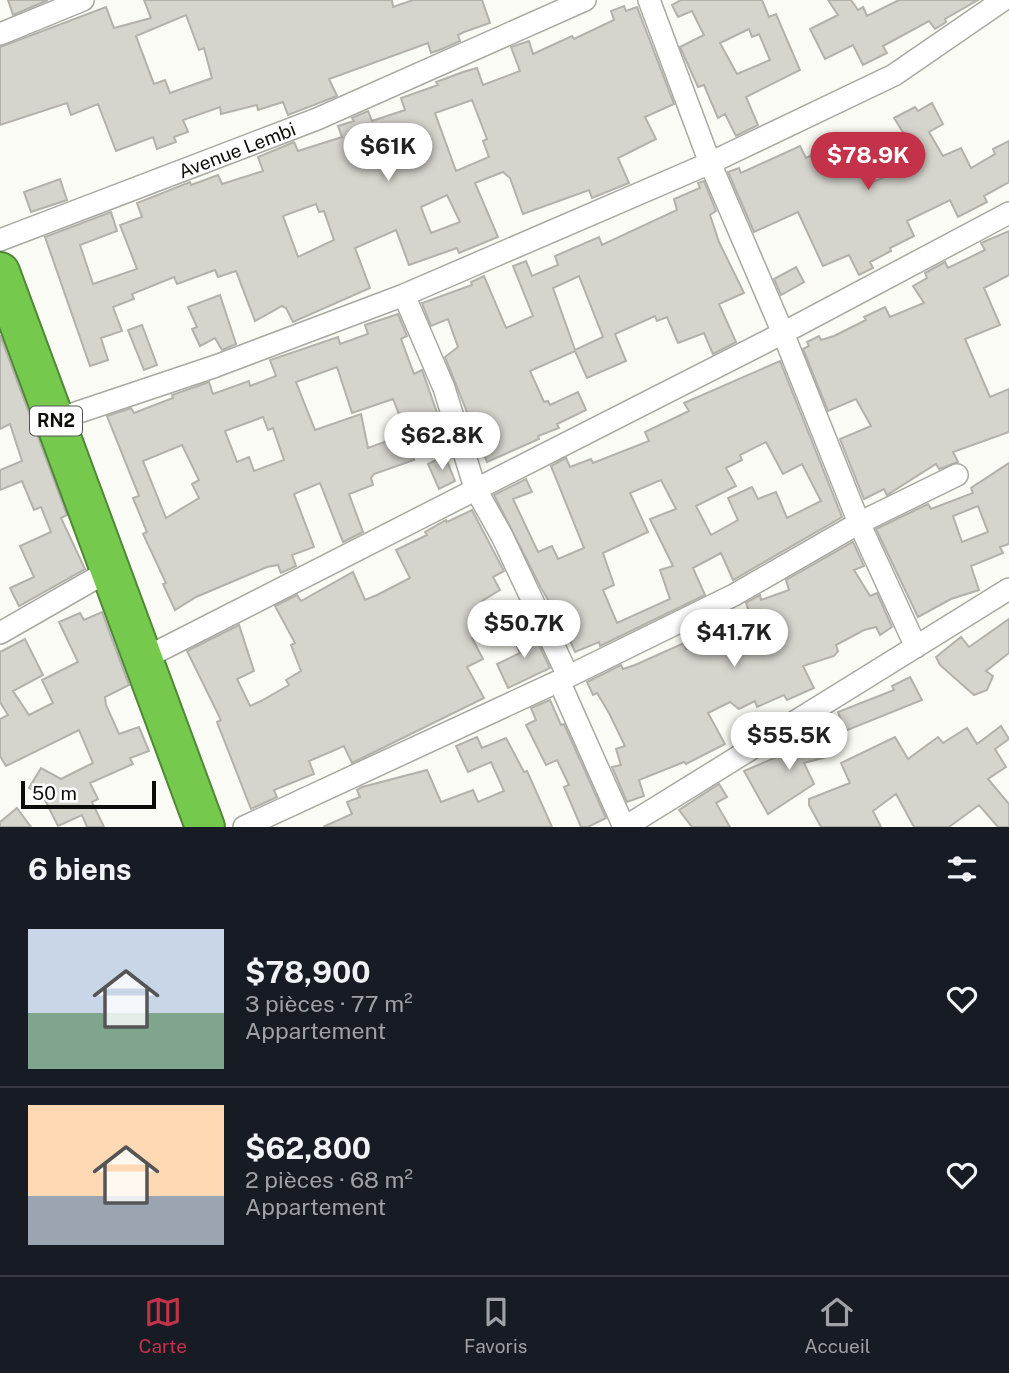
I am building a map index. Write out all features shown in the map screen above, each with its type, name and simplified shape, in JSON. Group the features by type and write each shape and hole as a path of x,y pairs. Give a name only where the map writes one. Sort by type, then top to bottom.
{"highway":[{"name":"RN2","path":"0,272 205,827"}],"street":[{"path":"0,34 83,0"},
{"name":"Avenue Lembi","path":"0,240 317,119 585,0"},
{"path":"649,0 710,163 783,333 859,523 916,647"},
{"path":"55,420 193,375 404,295 710,163 894,75 1003,0"},
{"path":"143,659 783,333 1009,213"},
{"path":"404,295 444,388 475,488 502,536 625,827 1007,593"},
{"path":"244,827 734,595 859,523 957,475"},
{"path":"0,633 110,570"}],"building":[{"path":"8,0 48,0 13,15"},
{"path":"144,0 392,0 393,7 413,0 482,0 490,23 458,35 460,41 431,53 428,43 329,79 337,96 288,115 283,102 258,110 257,105 221,114 220,107 183,120 188,132 174,137 176,142 157,149 153,137 116,151 98,104 71,115 67,103 0,125 0,47 106,7 114,28 151,18","holes":["186,15 199,50 204,48 212,78 170,93 165,80 154,84 136,36"]},
{"path":"681,0 762,0 769,17 776,14 800,70 746,97 758,125 736,136 725,114 718,118 704,85 698,87 680,47 704,35 692,11 678,17 672,5","holes":["749,29 752,37 759,34 770,60 737,74 720,43"]},
{"path":"828,0 851,0 858,10 863,7 867,16 899,0 978,0 945,19 946,22 935,29 929,21 883,46 887,53 863,65 853,45 825,59 810,29 838,15"},
{"path":"624,6 626,11 637,7 674,104 645,117 656,139 618,158 629,183 592,198 589,190 523,214 510,178 503,172 475,183 498,237 459,253 457,248 409,265 396,230 355,248 370,288 293,322 286,308 282,306 255,321 236,271 218,277 215,270 177,284 174,277 132,294 134,299 113,307 122,331 101,338 108,360 90,366 45,237 111,212 117,231 80,245 93,284 137,269 120,225 142,217 137,203 190,182 191,185 218,175 222,184 263,171 258,157 294,142 298,151 342,137 338,126 354,121 352,118 368,111 372,121 405,110 401,98 438,85 436,82 463,72 477,68 483,85 520,71 511,47 529,41 533,54 614,20 611,11","holes":["472,100 487,139 483,141 489,157 456,171 435,113","447,195 460,222 431,233 421,207","316,204 319,212 324,211 334,240 298,257 283,216"]},
{"path":"932,103 943,124 929,132 943,156 961,148 971,168 995,154 993,149 1009,141 1009,182 984,196 987,202 958,217 950,200 907,221 914,236 870,262 873,268 859,275 849,255 823,266 798,212 754,232 728,172 739,168 741,173 800,146 806,158 829,147 832,153 838,150 848,169 863,163 856,175 862,172 868,184 902,170 896,157 914,150 894,118 915,107 918,111"},
{"path":"60,179 67,200 31,212 24,192"},
{"path":"704,181 716,211 710,215 719,242 744,293 719,304 736,342 713,354 704,333 678,343 667,317 657,321 655,316 615,334 626,361 587,378 575,351 530,371 544,402 548,401 550,405 578,392 586,410 557,424 559,428 538,436 539,439 487,462 445,357 458,347 448,319 431,326 422,303 472,285 471,282 484,276 506,328 533,316 513,266 526,261 532,276 558,265 555,256 599,237 602,245 677,210 674,199 700,188 698,183","holes":["579,276 603,337 575,350 553,288"]},
{"path":"1009,231 1009,275 984,288 1000,325 965,339 990,397 1009,389 1009,432 953,452 958,462 939,469 936,464 887,495 884,489 864,499 840,439 871,426 856,399 828,411 803,349 809,346 807,342 819,336 821,340 834,336 885,307 890,317 924,303 913,286 927,278 925,273 945,262 948,268 985,250 981,243"},
{"path":"796,267 804,282 781,295 774,279"},
{"path":"220,295 236,344 222,350 215,338 200,346 192,329 197,327 188,307"},
{"path":"398,314 407,336 401,339 414,374 422,370 441,424 408,437 393,399 352,413 337,367 296,382 315,430 361,414 368,448 404,435 414,460 374,474 371,478 373,485 349,494 363,532 343,542 320,483 294,494 314,547 292,555 296,566 281,573 278,565 267,567 196,597 175,610 163,584 166,583 143,534 147,532 133,498 139,496 107,416 131,408 134,413 173,398 172,395 209,382 213,394 249,381 250,386 276,376 270,360 338,337 340,344 368,334 365,325","holes":["263,417 268,430 273,428 284,460 254,471 249,457 237,462 225,431","182,445 199,480 192,484 199,498 166,518 143,461"]},
{"path":"142,325 157,365 144,370 128,330"},
{"path":"0,335 67,515 61,518 85,569 19,606 10,588 34,577 20,546 51,532 41,507 34,510 22,481 0,490 0,470 22,461 10,424 0,429"},
{"path":"780,361 842,517 733,580 721,553 693,568 705,595 600,646 599,642 575,652 557,610 555,611 541,588 494,495 526,479 532,492 513,499 538,552 552,546 558,559 584,548 551,466 566,458 570,467 591,459 593,463 649,441 645,432 689,411 684,403","holes":["766,442 783,474 802,464 821,501 787,518 776,492 758,499 752,487 728,498 738,520 711,535 696,506 736,486 726,468 742,460 740,455","661,480 676,509 650,519 673,566 660,570 670,599 617,623 603,590 614,585 603,553 648,532 630,493"]},
{"path":"445,456 455,481 439,489 428,464"},
{"path":"1009,463 1009,544 1000,547 1003,553 971,566 979,590 951,599 918,617 876,529 928,504 931,509 973,493 971,488","holes":["978,506 988,532 962,542 953,516"]},
{"path":"472,510 504,571 493,577 500,590 482,601 495,625 472,638 483,659 467,667 484,698 352,763 344,746 309,761 314,774 274,790 277,797 251,809 217,722 221,720 187,651 239,625 254,671 237,679 250,706 261,701 289,685 286,680 301,671 291,645 295,643 275,606 297,595 301,601 353,572 365,600 377,595 410,578 396,550 427,535 425,532 446,520 447,522"},
{"path":"853,542 864,566 854,570 870,596 877,593 892,627 880,635 876,627 864,630 836,645 838,651 834,656 803,666 814,688 787,700 784,695 757,707 755,701 739,709 730,702 708,713 725,744 686,764 684,762 639,780 644,796 627,802 612,767 621,765 616,749 625,746 609,713 597,693 593,695 587,682 621,665 623,669 635,665 684,643 686,649 696,644 697,647 753,622 746,603 760,595 761,600 789,590 786,580"},
{"path":"102,612 129,685 105,697 106,705 119,734 139,727 149,751 130,758 133,764 90,783 98,799 92,802 104,827 87,827 82,815 58,826 43,796 29,788 41,768 61,779 93,763 79,730 6,766 0,756 0,719 8,715 0,702 0,652 25,639 43,675 13,691 29,715 53,703 42,680 78,662 59,622 80,613 84,620"},
{"path":"1009,619 1009,653 986,671 993,676 987,690 974,695 940,665 936,657 961,637 969,647"},
{"path":"531,628 550,668 508,688 497,664 520,653 512,635"},
{"path":"910,677 922,700 845,731 838,712 894,690 892,686"},
{"path":"550,700 561,725 564,724 606,818 588,827 581,827 564,787 569,785 557,760 546,765 526,725 536,720 531,708"},
{"path":"828,726 834,755 804,763 814,784 768,814 744,771 816,740 814,729"},
{"path":"1001,726 1009,739 995,749 1006,767 988,779 1009,804 1009,827 998,827 979,805 949,827 914,827 896,794 873,811 881,827 821,827 809,805 809,799 850,783 841,763 895,737 908,759 938,737 943,743 967,728 977,744"},
{"path":"477,737 482,748 506,738 524,772 527,771 552,827 323,827 352,814 347,802 360,797 357,790 362,787 427,770 441,802 473,790 478,802 504,791 491,762 468,772 456,746"},
{"path":"719,784 727,797 716,803 730,827 692,827 679,810"},
{"path":"17,808 31,827 0,827 0,822"}]}
